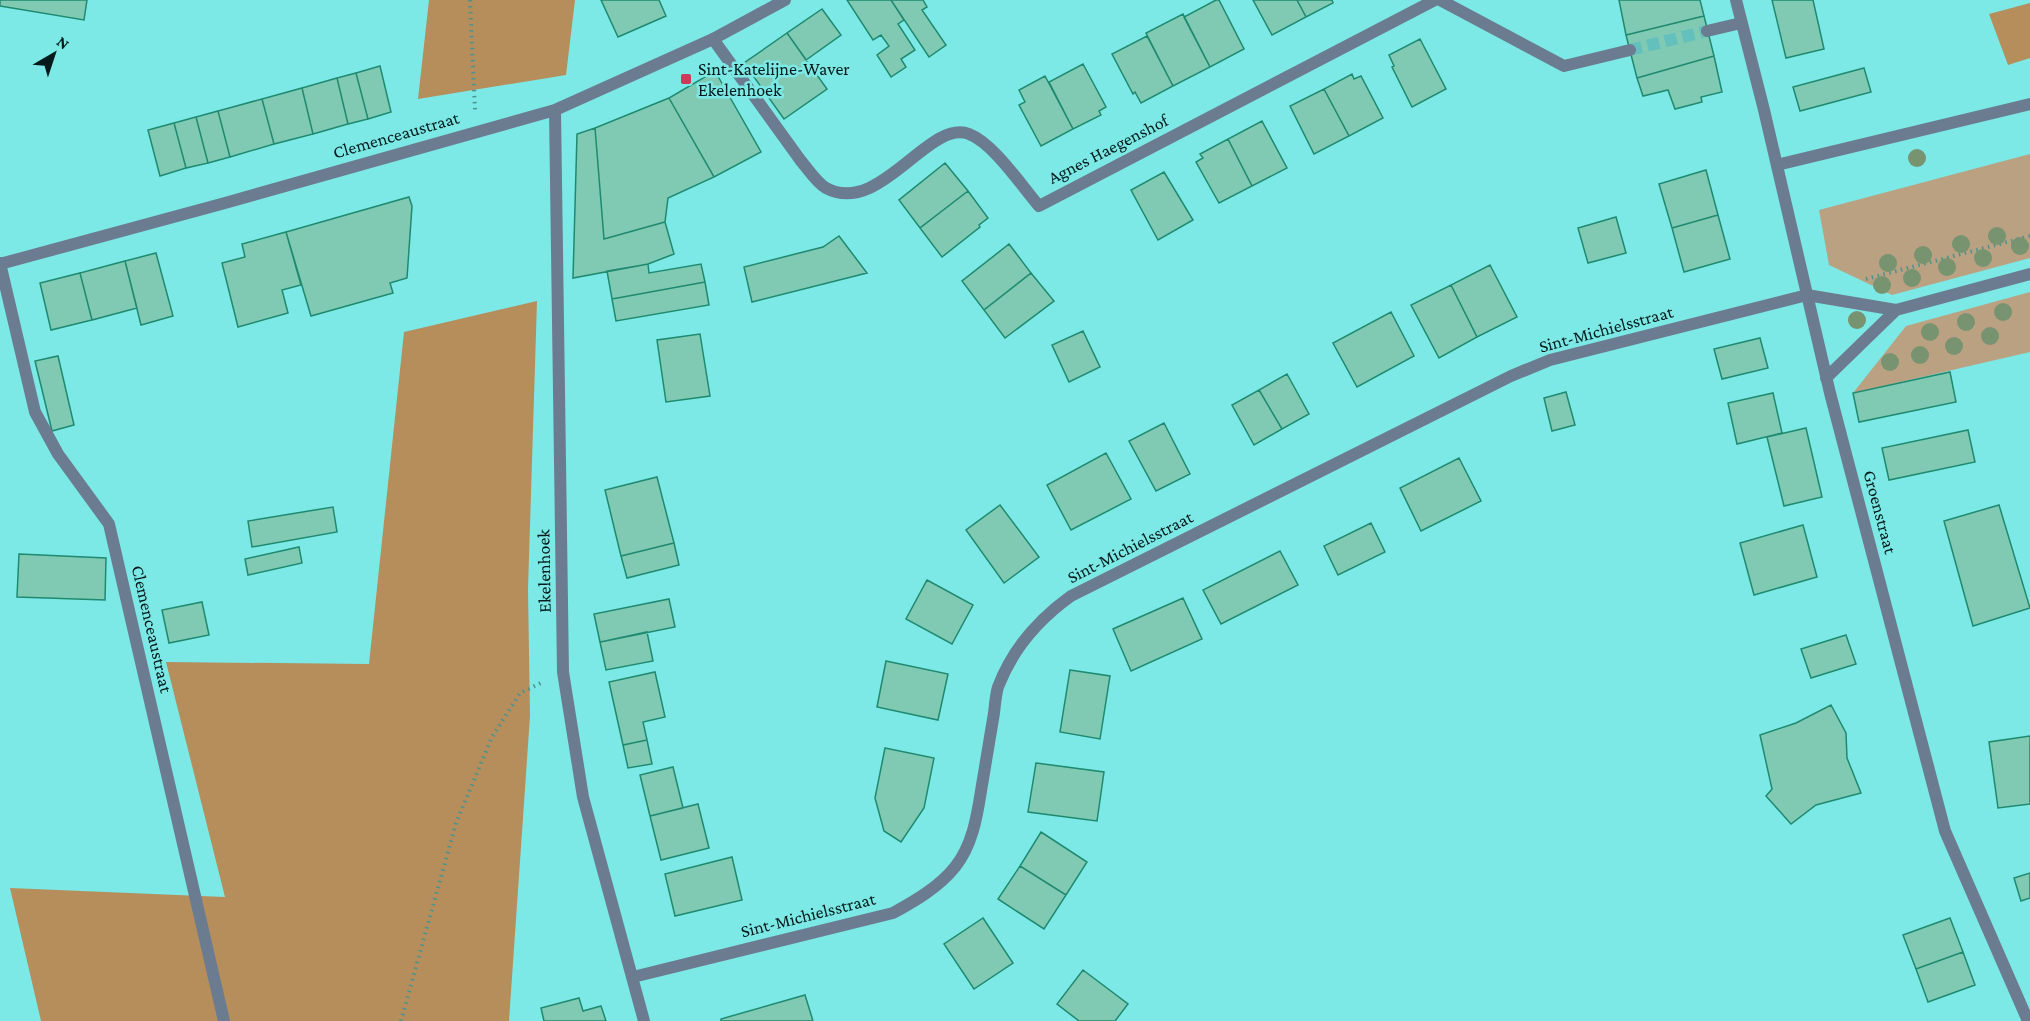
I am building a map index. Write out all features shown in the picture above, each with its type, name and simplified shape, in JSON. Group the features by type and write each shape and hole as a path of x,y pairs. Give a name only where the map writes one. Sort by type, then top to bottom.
{"street":[{"name":"Clemenceaustraat","path":"224,1021 109,524 58,454 35,412 0,263 214,206 555,110 713,39 785,0"},
{"name":"Agnes Haegenshof","path":"713,39 801,161 825,188 857,193 874,186 935,142 951,134 967,132 985,143 1039,206 1435,0"},
{"path":"1440,0 1564,66 1630,50"},
{"name":"Groenstraat","path":"1736,0 1826,378 1945,831 2028,1021"},
{"path":"1707,31 1741,23"},
{"path":"1777,165 2030,104"},
{"name":"Ekelenhoek","path":"555,110 563,672 583,797 644,1021"},
{"path":"1807,295 1896,310 2030,274"},
{"name":"Sint-Michielsstraat","path":"633,977 893,913 934,887 955,867 969,844 978,810 998,688 1021,644 1053,608 1071,596 1511,376 1550,360 1807,295"},
{"path":"1826,378 1896,310"}],"path":[{"path":"470,0 475,131"},
{"path":"1863,280 2030,236"},
{"path":"401,1021 456,823 492,737 520,693 563,672"}],"shaded area":[{"path":"429,0 575,0 566,75 418,99"},
{"path":"2030,3 2030,58 2008,65 1989,14"},
{"path":"2030,154 2030,258 1892,295 1829,265 1819,210"},
{"path":"2030,292 2030,352 1853,393 1906,326"},
{"path":"537,301 528,589 530,716 509,1021 41,1021 10,888 225,897 166,662 369,664 404,332"}],"building":[{"path":"0,0 87,0 84,20 0,6"},
{"path":"601,0 659,0 666,16 618,37"},
{"path":"847,0 891,0 904,20 898,24 915,50 901,59 906,67 891,77 877,55 889,46 881,35 873,40"},
{"path":"891,0 923,0 927,7 922,10 946,45 929,57"},
{"path":"1219,0 1244,49 1210,67 1184,17"},
{"path":"1253,0 1297,0 1306,17 1272,35"},
{"path":"1297,0 1332,0 1333,3 1306,17"},
{"path":"1619,0 1700,0 1704,16 1626,35"},
{"path":"1772,0 1813,0 1824,49 1786,58"},
{"path":"822,9 841,35 806,60 787,33"},
{"path":"1183,14 1210,67 1173,86 1146,33"},
{"path":"1704,16 1714,56 1637,78 1626,35"},
{"path":"787,33 827,89 784,119 744,63"},
{"path":"1147,36 1173,86 1141,103 1135,92 1133,94 1112,54"},
{"path":"1420,39 1446,89 1412,107 1392,67 1394,66 1389,55"},
{"path":"1714,56 1722,92 1701,97 1702,102 1675,109 1668,90 1643,96 1637,78"},
{"path":"1083,64 1106,107 1099,111 1101,115 1073,129 1049,82"},
{"path":"380,66 391,112 368,119 356,73"},
{"path":"1864,68 1871,92 1800,111 1793,87"},
{"path":"715,71 761,152 714,177 669,98"},
{"path":"356,73 368,119 348,124 337,78"},
{"path":"1352,74 1354,79 1361,76 1383,118 1349,136 1324,89"},
{"path":"1045,76 1073,129 1041,146 1019,105 1025,102 1019,90"},
{"path":"337,78 348,124 313,134 302,88"},
{"path":"302,88 313,134 274,144 262,99"},
{"path":"1324,89 1349,136 1314,154 1290,106"},
{"path":"669,98 714,177 668,198 665,222 604,239 595,128"},
{"path":"262,99 274,144 230,157 218,111"},
{"path":"218,111 230,157 208,163 196,117"},
{"path":"196,117 208,163 186,168 174,123"},
{"path":"1262,121 1287,168 1252,186 1228,139"},
{"path":"174,123 186,168 160,176 148,130"},
{"path":"595,128 604,239 665,222 674,254 648,264 573,278 577,134"},
{"path":"1228,139 1252,186 1219,203 1196,162 1203,158 1200,154"},
{"path":"945,163 968,191 920,228 899,200"},
{"path":"1706,170 1718,215 1672,228 1659,184"},
{"path":"1164,172 1193,220 1158,240 1131,190"},
{"path":"968,191 988,218 942,257 920,228"},
{"path":"409,197 412,206 407,278 390,283 393,293 311,316 286,232"},
{"path":"1718,215 1730,259 1684,272 1672,228"},
{"path":"1616,217 1626,253 1588,263 1578,228"},
{"path":"286,232 301,285 282,290 288,313 238,327 222,263 245,257 242,244"},
{"path":"839,236 867,273 752,302 744,267 823,247"},
{"path":"1009,244 1031,273 984,310 962,281"},
{"path":"156,253 173,316 141,325 125,261"},
{"path":"125,261 137,308 92,320 80,273"},
{"path":"648,264 649,273 701,264 705,282 612,299 607,271"},
{"path":"1490,265 1517,317 1477,337 1451,285"},
{"path":"80,273 92,320 51,330 40,283"},
{"path":"1031,273 1054,301 1005,338 984,310"},
{"path":"705,282 709,305 616,321 612,299"},
{"path":"1451,285 1477,337 1439,358 1411,305"},
{"path":"1391,312 1414,356 1357,387 1333,343"},
{"path":"1083,331 1100,367 1069,382 1052,345"},
{"path":"700,334 710,396 666,402 657,340"},
{"path":"1760,338 1768,368 1722,379 1714,349"},
{"path":"58,356 74,425 52,431 35,361"},
{"path":"1950,372 1956,402 1859,422 1853,393"},
{"path":"1287,374 1309,414 1282,429 1259,390"},
{"path":"1259,390 1282,429 1254,445 1232,405"},
{"path":"1566,392 1575,425 1552,431 1544,398"},
{"path":"1773,393 1782,433 1737,444 1728,403"},
{"path":"1164,423 1190,474 1156,491 1129,441"},
{"path":"1806,428 1822,497 1784,506 1767,437"},
{"path":"1968,430 1975,462 1889,480 1882,448"},
{"path":"1106,453 1131,499 1071,530 1047,485"},
{"path":"1459,458 1481,501 1421,531 1400,488"},
{"path":"657,477 674,543 621,556 605,490"},
{"path":"1000,505 1039,557 1004,583 966,530"},
{"path":"1999,505 2030,608 1973,626 1944,521"},
{"path":"333,507 337,532 252,547 248,521"},
{"path":"1371,523 1385,552 1338,575 1324,546"},
{"path":"1803,525 1817,577 1754,595 1740,543"},
{"path":"674,543 679,565 627,578 621,556"},
{"path":"299,547 302,563 248,575 245,559"},
{"path":"1280,551 1298,585 1221,624 1203,590"},
{"path":"19,554 106,558 105,600 17,597"},
{"path":"927,580 973,605 952,644 906,619"},
{"path":"1183,598 1202,639 1131,671 1113,629"},
{"path":"669,599 675,627 600,642 594,614"},
{"path":"202,602 209,635 169,643 162,610"},
{"path":"647,632 653,661 606,670 600,642"},
{"path":"1846,635 1856,664 1811,678 1801,649"},
{"path":"886,661 948,674 938,720 877,707"},
{"path":"1070,670 1110,676 1100,739 1060,732"},
{"path":"655,672 665,717 643,722 647,740 623,745 609,682"},
{"path":"1831,705 1846,733 1847,758 1861,793 1816,805 1791,824 1766,796 1772,789 1760,735 1796,723"},
{"path":"2030,736 2030,804 1998,808 1989,742"},
{"path":"647,740 652,764 628,768 623,745"},
{"path":"885,748 934,758 924,808 901,842 884,831 875,798"},
{"path":"1036,763 1104,772 1097,821 1028,812"},
{"path":"673,767 683,808 650,816 640,775"},
{"path":"698,804 709,848 661,860 650,816"},
{"path":"1041,832 1087,862 1066,895 1020,866"},
{"path":"732,857 742,900 675,916 665,874"},
{"path":"1020,866 1066,895 1044,929 998,899"},
{"path":"2030,873 2030,898 2021,901 2014,878"},
{"path":"983,918 1013,963 974,989 944,944"},
{"path":"1950,918 1963,952 1916,969 1903,935"},
{"path":"1963,952 1975,985 1928,1002 1916,969"},
{"path":"1083,970 1128,1004 1115,1021 1079,1021 1057,1004"},
{"path":"805,995 813,1021 721,1021 721,1019"},
{"path":"579,998 583,1011 601,1006 606,1021 544,1021 541,1008"}],"tunnel":[{"path":"1630,50 1707,31"}],"place":[{"name":"Sint-Katelijne-Waver Ekelenhoek","path":"686,79"}]}
